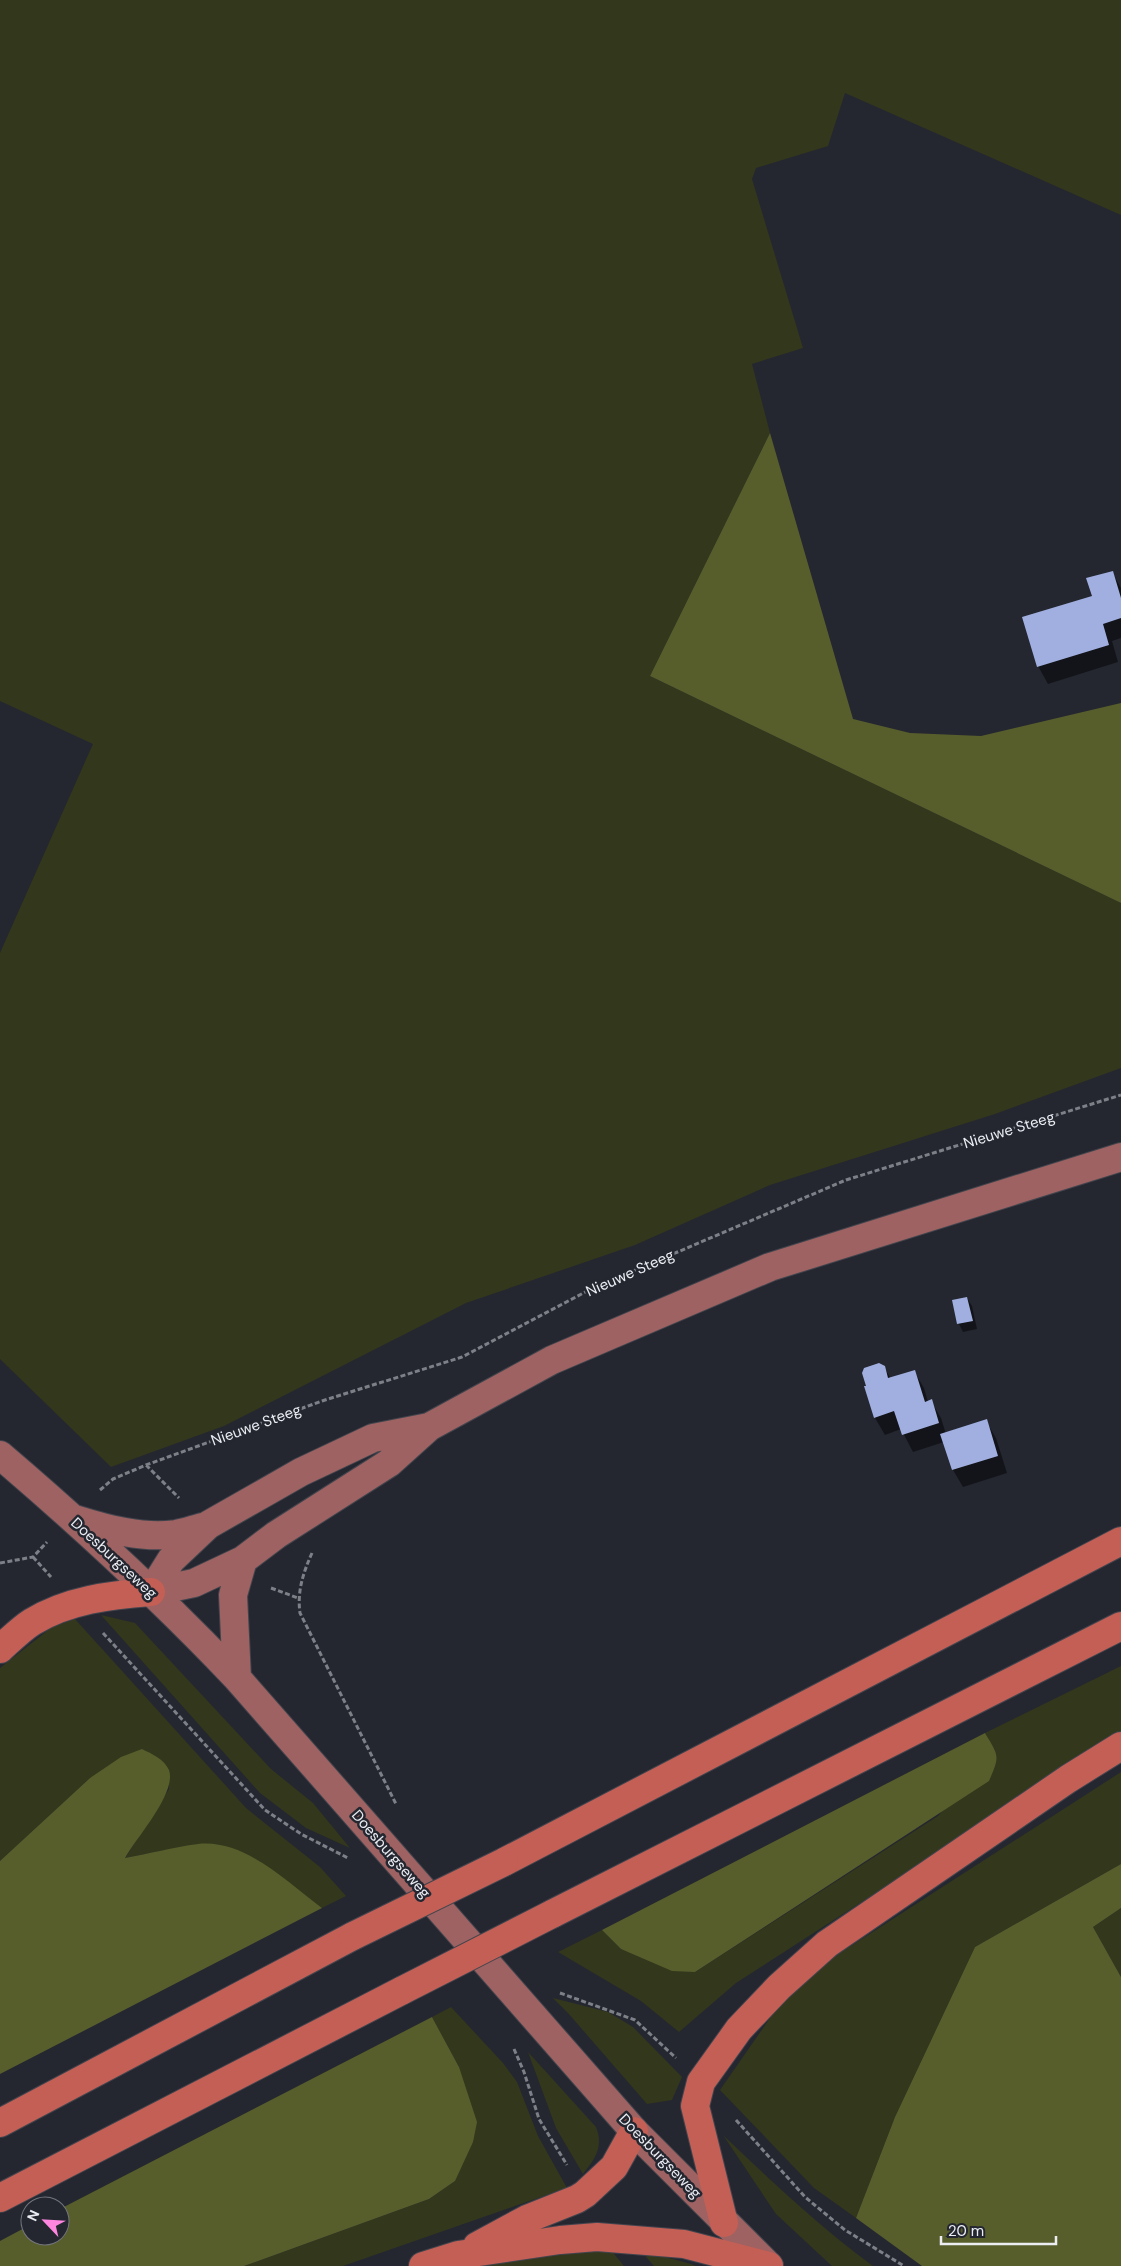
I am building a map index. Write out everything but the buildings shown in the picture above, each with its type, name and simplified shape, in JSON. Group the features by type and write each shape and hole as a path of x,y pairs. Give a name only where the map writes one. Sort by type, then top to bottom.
{"highway":[{"path":"0,2124 353,1936 504,1862 1121,1541"},
{"path":"0,1649 32,1622 76,1603 104,1596 151,1592"},
{"path":"0,2198 403,1990 1121,1626"},
{"path":"724,2223 695,2106 701,2082 739,2029 826,1944 1068,1779 1121,1746"},
{"path":"458,2256 527,2220 585,2194 614,2167 634,2131"},
{"path":"423,2266 458,2256 560,2240 607,2238 684,2244 769,2266"}],"main road":[{"path":"151,1592 194,1583 243,1560 276,1535 389,1463 428,1427 552,1360 770,1267 1121,1157"},
{"path":"151,1592 171,1560 208,1525 301,1472 372,1438 428,1427"},
{"name":"Doesburgseweg","path":"0,1454 151,1592 237,1678 634,2131 769,2266"},
{"path":"69,1517 108,1529 144,1534 175,1534 208,1525"},
{"path":"237,1678 233,1594 243,1560"}],"path":[{"name":"Nieuwe Steeg","path":"146,1465 322,1400 462,1357 591,1289 846,1180 1121,1095"},
{"path":"315,1545 305,1569 298,1598 300,1613 398,1808"},
{"path":"0,1563 33,1557"},
{"path":"554,1991 635,2020 701,2082 805,2197 845,2230 904,2266"}],"green space":[{"path":"0,0 1121,0 1121,215 845,93 828,146 756,168 752,179 803,348 752,364 770,433 650,676 1121,903 1121,1068 995,1114 770,1185 635,1245 466,1303 224,1426 111,1467 0,1359 0,953 93,744 0,701"},
{"path":"770,433 853,719 910,733 981,736 1121,703 1121,903 650,676"},
{"path":"101,1615 135,1623 271,1769 313,1803 350,1848 306,1828 260,1793"},
{"path":"75,1619 246,1808 320,1867 346,1896 322,1908 257,1860 199,1844 125,1858 169,1789 169,1771 160,1759 90,1778 0,1861 0,1668 52,1627"},
{"path":"1121,1666 1121,1735 736,1983 679,2032 641,2001 558,1952 602,1930 621,1949 695,1972 938,1816 995,1750 985,1733"},
{"path":"985,1733 996,1756 995,1766 989,1781 695,1972 672,1971 621,1949 602,1930"},
{"path":"142,1749 164,1763 169,1770 170,1780 161,1803 125,1858 198,1844 215,1844 232,1848 264,1864 322,1908 0,2074 0,1861 90,1778 121,1757"},
{"path":"1121,1772 1121,1864 975,1947 895,2117 856,2218 814,2188 720,2090 795,1982"},
{"path":"1121,1864 1121,1908 1093,1927 1121,1977 1121,2266 922,2266 856,2218 895,2117 975,1947"},
{"path":"1121,1908 1121,1977 1093,1927"},
{"path":"553,1998 608,2012 633,2027 682,2077 672,2100 647,2104"},
{"path":"451,2007 503,2063 517,2082 538,2136 567,2188 343,2266 244,2266 429,2199 455,2181 459,2067 432,2017"},
{"path":"432,2017 459,2067 477,2122 473,2142 455,2181 429,2199 244,2266 0,2266 0,2241 20,2230 20,2246 70,2246 70,2204"},
{"path":"528,2052 596,2127 599,2147 583,2174 556,2128"},
{"path":"723,2135 814,2219 873,2266 832,2266 776,2214"},
{"path":"606,2244 624,2266 487,2266 534,2250"},
{"path":"640,2250 691,2264 696,2266 654,2266"}]}
